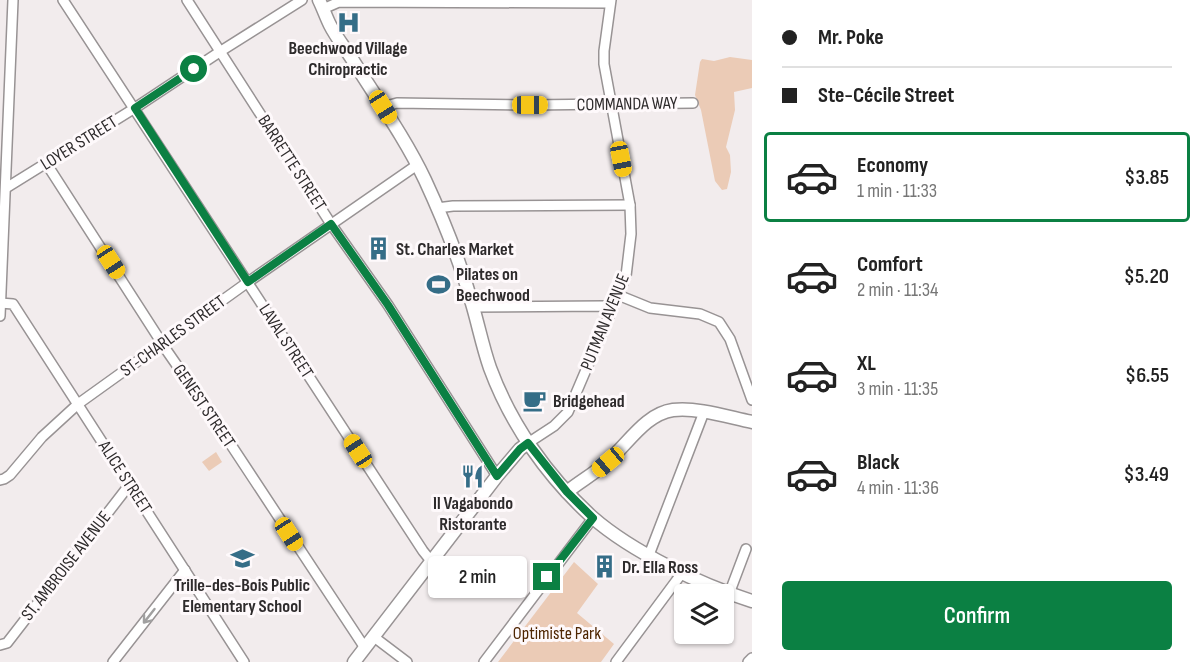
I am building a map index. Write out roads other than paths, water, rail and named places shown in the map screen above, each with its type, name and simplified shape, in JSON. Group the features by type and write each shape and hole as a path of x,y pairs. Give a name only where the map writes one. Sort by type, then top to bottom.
{"main road":[{"path":"321,5 329,24 383,107 417,165 451,242 474,307 496,383 528,443 567,492 593,518 620,538 649,555 707,584"},
{"path":"567,492 602,467 655,417 672,410 704,412 752,422"},
{"path":"354,662 497,476 528,443"},
{"path":"734,596 752,601"}],"street":[{"path":"0,316 13,0"},
{"name":"LAVAL STREET","path":"63,0 431,561"},
{"name":"BARRETTE STREET","path":"187,0 331,224 388,305 497,476"},
{"name":"LOYER STREET","path":"6,188 302,0"},
{"path":"321,5 339,2 610,2"},
{"name":"PUTMAN AVENUE","path":"528,443 554,426 568,412 626,276 631,234 630,205 611,105 604,51 610,2"},
{"name":"COMMANDA WAY","path":"383,107 397,103 611,105 693,103"},
{"name":"GENEST STREET","path":"46,163 364,648"},
{"name":"ST-CHARLES STREET","path":"0,480 10,475 42,437 78,404 417,165"},
{"path":"437,208 630,205"},
{"path":"618,295 650,308 700,314 718,322 730,339 752,400"},
{"name":"ALICE STREET","path":"0,303 13,304 185,570 240,660"},
{"path":"474,307 604,306 611,309"},
{"path":"649,555 704,412"},
{"name":"ST. AMBROISE AVENUE","path":"0,645 7,643 130,484"},
{"path":"484,662 593,518"},
{"path":"733,584 746,549"},
{"path":"113,662 185,570"},
{"path":"616,662 682,573"},
{"path":"374,637 407,662"},
{"path":"748,662 752,658"}],"place":[{"name":"Beechwood Village Chiropractic","path":"348,22"},
{"name":"St. Charles Market","path":"378,249"},
{"name":"Pilates on Beechwood","path":"438,284"},
{"name":"Bridgehead","path":"535,401"},
{"name":"Il Vagabondo Ristorante","path":"473,477"},
{"name":"Trille-des-Bois Public Elementary School","path":"242,559"},
{"name":"Dr. Ella Ross","path":"604,567"}],"park label":[{"name":"Optimiste Park","path":"557,633"}]}
